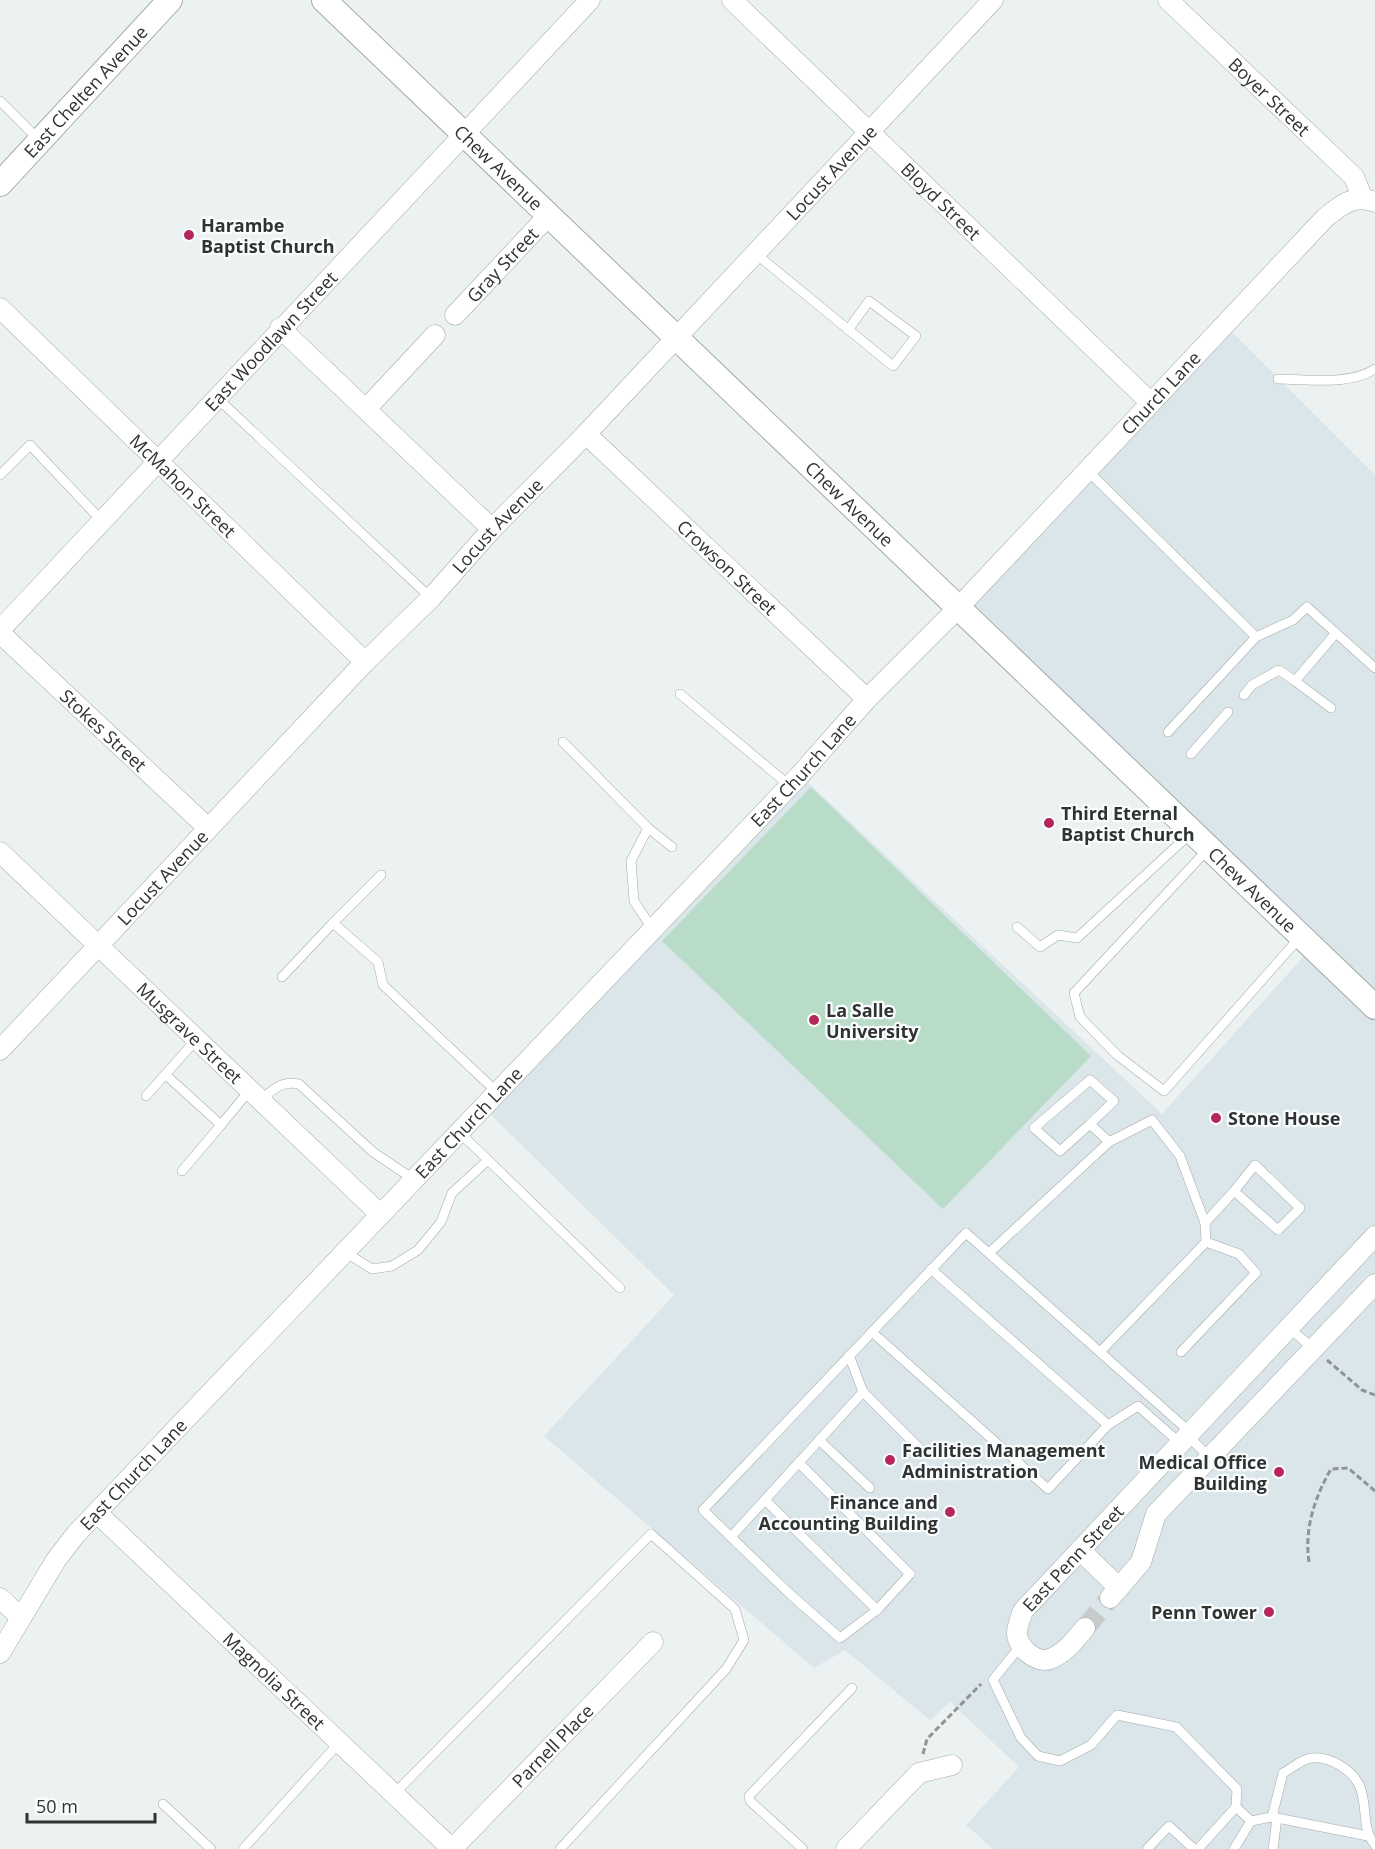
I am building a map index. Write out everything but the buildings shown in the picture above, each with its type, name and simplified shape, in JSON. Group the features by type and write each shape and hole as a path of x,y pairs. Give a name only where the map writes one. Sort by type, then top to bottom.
{"street":[{"name":"East Chelten Avenue","path":"0,184 170,0"},
{"name":"Chew Avenue","path":"324,0 957,609 1375,1007"},
{"name":"East Woodlawn Street","path":"0,632 280,328 590,0"},
{"name":"Bloyd Street","path":"732,0 1149,402"},
{"name":"Locust Avenue","path":"0,1050 365,662 431,598 492,529 586,434 993,0"},
{"name":"Boyer Street","path":"1168,0 1354,177 1369,199"},
{"name":"Church Lane","path":"957,609 1149,402 1226,326 1325,218 1345,202 1369,199"},
{"name":"Gray Street","path":"455,315 549,215"},
{"name":"McMahon Street","path":"0,308 365,662"},
{"path":"280,328 492,529"},
{"path":"366,409 435,335"},
{"name":"Crowson Street","path":"586,434 867,699"},
{"name":"East Church Lane","path":"0,1653 64,1549 413,1179 460,1133 790,786 867,699 957,609"},
{"name":"Stokes Street","path":"0,632 208,828"},
{"name":"Musgrave Street","path":"0,852 380,1214"},
{"name":"East Penn Street","path":"1021,1645 1017,1634 1023,1611 1375,1236"},
{"name":"East Penn Street","path":"1080,1550 1114,1593 1142,1562 1156,1514 1375,1284"},
{"name":"Magnolia Street","path":"98,1513 338,1744 452,1849"},
{"path":"0,1598 21,1618"},
{"path":"1021,1645 1036,1659 1048,1660 1068,1647 1085,1628"},
{"name":"Parnell Place","path":"452,1849 653,1642"},
{"path":"857,1845 919,1773 952,1766"}],"lane":[{"path":"0,101 40,141"},
{"path":"756,254 848,330 893,366 916,336 869,301 848,330"},
{"path":"1278,379 1344,379 1375,369"},
{"path":"216,397 431,598"},
{"path":"0,475 30,445 101,520"},
{"path":"1086,469 1256,637"},
{"path":"1168,732 1256,637 1293,620 1307,607 1375,668"},
{"path":"1295,681 1336,633"},
{"path":"1244,694 1252,685 1279,670 1331,708"},
{"path":"680,694 790,786"},
{"path":"1191,754 1228,712"},
{"path":"563,742 648,828 672,847"},
{"path":"648,828 631,861 634,901 653,930"},
{"path":"1017,927 1040,947 1058,935 1077,938 1200,840"},
{"path":"1200,840 1074,993 1080,1017 1117,1055 1164,1091 1301,936"},
{"path":"282,977 381,875"},
{"path":"333,923 378,962 383,985 498,1093"},
{"path":"146,1096 196,1041"},
{"path":"166,1075 221,1125"},
{"path":"1090,1080 1114,1101 1090,1124 1060,1151 1034,1128 1090,1080"},
{"path":"182,1172 221,1125 254,1096 289,1082 299,1084 373,1152 413,1179"},
{"path":"988,1253 1109,1142 1152,1120 1180,1156 1205,1223 1206,1242 1100,1352"},
{"path":"1090,1124 1109,1142"},
{"path":"460,1133 620,1288"},
{"path":"345,1252 372,1269 392,1266 418,1250 441,1222 453,1193 488,1160"},
{"path":"1205,1223 1255,1165 1300,1208 1278,1230 1234,1191"},
{"path":"799,1463 910,1574 877,1610 840,1638 703,1510 966,1233 1100,1352 1210,1458"},
{"path":"1181,1352 1256,1272 1239,1254 1206,1242"},
{"path":"931,1269 1108,1425"},
{"path":"1290,1329 1314,1349"},
{"path":"872,1332 1048,1490 1108,1425 1138,1406 1187,1438"},
{"path":"849,1355 863,1392 920,1448"},
{"path":"731,1537 863,1392"},
{"path":"819,1440 870,1488"},
{"path":"765,1500 877,1610"},
{"path":"394,1795 651,1534 735,1609 744,1640 726,1669 560,1849"},
{"path":"1021,1645 993,1680 1021,1738 1038,1756 1060,1761 1091,1745 1117,1715 1176,1727 1237,1789 1236,1808 1196,1849 1169,1826 1147,1849"},
{"path":"803,1849 750,1801 749,1796 852,1688"},
{"path":"243,1849 338,1744"},
{"path":"1273,1849 1274,1817 1283,1773 1310,1758 1332,1760 1348,1772 1360,1787 1368,1836 1375,1845"},
{"path":"163,1804 211,1849"},
{"path":"1236,1808 1251,1821"},
{"path":"1234,1849 1251,1821 1274,1817 1368,1836"}],"path":[{"path":"1314,1349 1362,1390 1375,1395"},
{"path":"1309,1562 1306,1546 1315,1496 1331,1469 1348,1468 1375,1491"},
{"path":"919,1773 927,1739 989,1676"}],"shaded area":[{"name":"La Salle University","path":"1226,326 1375,475 1375,1849 993,1849 966,1825 1019,1767 950,1702 930,1720 845,1650 814,1668 544,1436 674,1295 484,1108 800,775 1162,1114 1312,947 957,609"}],"green space":[{"path":"811,787 1091,1056 943,1209 662,941"}],"tunnel":[{"path":"1085,1628 1110,1598"}],"place":[{"name":"Harambe Baptist Church","path":"189,235"},
{"name":"Third Eternal Baptist Church","path":"1049,823"},
{"name":"La Salle University","path":"814,1020"},
{"name":"Stone House","path":"1216,1118"},
{"name":"Facilities Management Administration","path":"890,1460"},
{"name":"Medical Office Building","path":"1279,1472"},
{"name":"Finance and Accounting Building","path":"950,1512"},
{"name":"Penn Tower","path":"1269,1612"}]}
